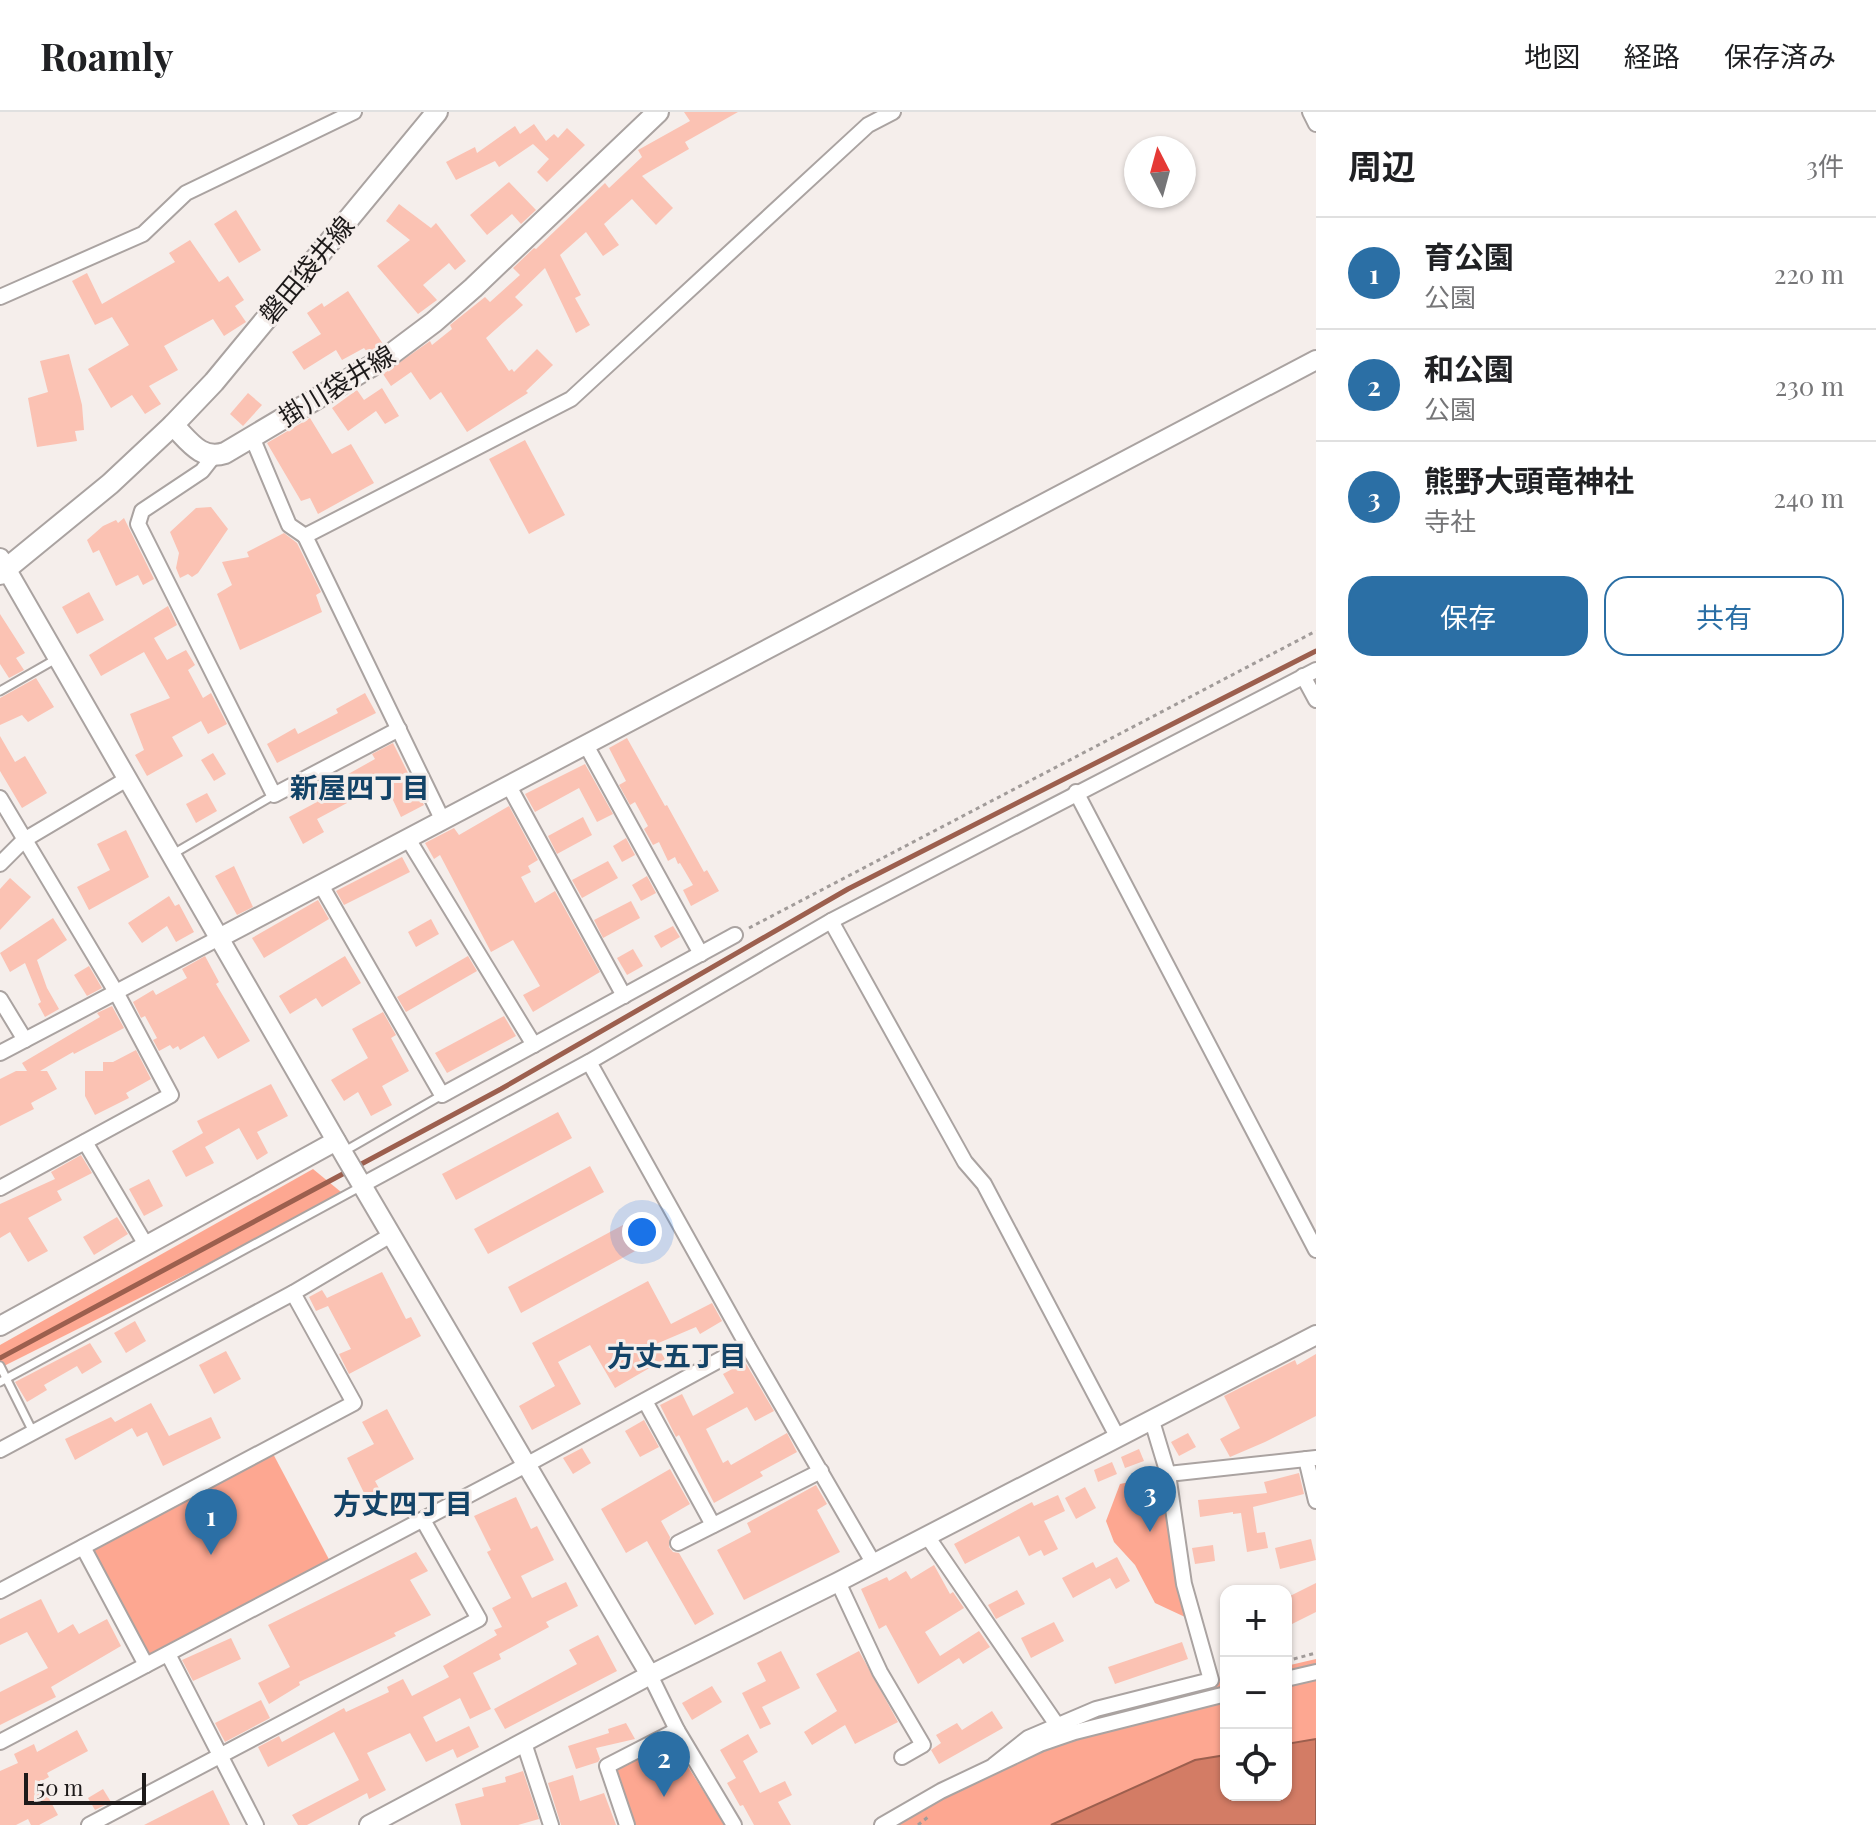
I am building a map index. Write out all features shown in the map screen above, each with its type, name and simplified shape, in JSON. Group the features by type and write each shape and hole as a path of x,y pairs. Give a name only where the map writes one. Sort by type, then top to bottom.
{"main road":[{"name":"磐田袋井線","path":"173,425 214,382 437,112"},
{"name":"掛川袋井線","path":"213,457 225,453 390,355 434,322 658,112"},
{"path":"2,568 110,484 173,425 200,452 213,457"}],"street":[{"path":"0,297 143,234 186,193 354,112"},
{"path":"305,536 571,399 868,125 893,112"},
{"path":"1310,112 1316,124"},
{"path":"0,1053 1316,360"},
{"path":"252,437 289,525 305,536 443,821"},
{"path":"213,457 202,471 142,511 138,524 274,795 399,729"},
{"path":"2,568 650,1675 677,1730 734,1825"},
{"path":"360,1182 589,1062 831,921 1309,673 1316,700"},
{"path":"586,745 701,954"},
{"path":"0,864 24,840 127,779"},
{"path":"509,786 624,996"},
{"path":"1076,792 1316,1250"},
{"path":"0,798 116,992 171,1095 0,1188"},
{"path":"408,839 534,1045"},
{"path":"321,885 442,1095 735,935"},
{"path":"831,921 965,1162 984,1184 1118,1438"},
{"path":"0,999 25,1040"},
{"path":"589,1062 874,1564"},
{"path":"85,1142 146,1245"},
{"path":"0,1326 146,1245 341,1150"},
{"path":"0,1450 293,1293 391,1235"},
{"path":"0,1591 354,1403 293,1293"},
{"path":"369,1825 650,1675 874,1564 1316,1335"},
{"path":"0,1742 423,1520 747,1345"},
{"path":"645,1401 713,1525"},
{"path":"994,1765 1028,1738 1096,1709 1211,1680 1184,1584 1168,1474 1152,1421"},
{"path":"1168,1474 1311,1459 1316,1501"},
{"path":"678,1543 821,1471"},
{"path":"89,1825 479,1619 423,1520"},
{"path":"927,1536 1057,1725"},
{"path":"83,1547 146,1665"},
{"path":"838,1582 880,1672 923,1745 902,1757"},
{"path":"168,1654 256,1825"},
{"path":"1292,1678 1316,1672"},
{"path":"882,1825 941,1791 1040,1744 1075,1732 1220,1696"},
{"path":"627,1825 607,1766 677,1730"},
{"path":"524,1743 551,1825"}],"lane":[{"path":"0,691 56,659"},
{"path":"171,855 274,795"},
{"path":"341,1150 442,1095"},
{"path":"3,1380 360,1182"},
{"path":"1,1368 3,1380 33,1432"}],"path":[{"path":"735,935 1316,631"},
{"path":"1292,1659 1316,1653"}],"shaded area":[{"path":"313,1169 341,1192 333,1201 0,1368 0,1345"},
{"path":"270,1448 333,1567 146,1665 89,1544"},
{"path":"1168,1474 1185,1617 1155,1603 1135,1565 1114,1542 1106,1521 1120,1484"},
{"path":"1316,1659 1316,1825 883,1825 1103,1710 1220,1681 1220,1801 1292,1801 1292,1665"},
{"path":"1316,1739 1316,1825 1051,1825 1195,1760 1220,1756 1220,1801 1292,1801 1292,1743"},
{"path":"671,1740 725,1825 630,1825 614,1769"}],"building":[{"path":"684,112 738,112 685,142 689,149 642,176 673,208 656,225 632,199 604,224 619,245 603,256 586,232 560,255 581,295 575,298 590,325 576,333 545,268 515,297 523,305 486,338 509,371 512,369 514,372 537,349 553,365 526,391 528,393 467,432 441,392 430,400 411,372 391,386 383,374 430,341 432,345 452,329 450,325 485,297 490,302 520,275 513,268 605,183 609,188 642,157 638,150 690,121"},
{"path":"534,124 546,141 554,134 558,138 567,128 585,145 547,182 537,172 549,159 533,144 499,167 495,161 456,180 446,162 475,147 477,153 515,126 520,134"},
{"path":"509,182 536,210 521,224 512,214 487,235 470,215"},
{"path":"399,204 431,228 436,223 466,261 455,270 449,263 423,285 437,300 418,314 377,266 410,240 386,221"},
{"path":"236,210 261,250 239,263 214,224"},
{"path":"190,240 219,282 228,276 244,300 235,306 246,322 224,336 213,319 164,346 178,370 149,386 161,404 145,414 132,395 111,408 88,369 129,345 112,317 95,325 72,281 87,273 102,304 175,262 169,253"},
{"path":"348,291 383,344 368,353 364,348 342,360 336,350 304,370 292,352 321,334 307,313 322,303 324,307"},
{"path":"69,354 82,405 84,430 75,431 77,441 37,447 28,398 48,392 40,361"},
{"path":"382,388 399,416 385,424 376,411 348,431 332,408 357,390 364,400"},
{"path":"248,393 262,405 243,426 230,414"},
{"path":"310,418 332,454 351,444 374,483 318,514 310,498 301,501 267,443"},
{"path":"525,440 565,515 529,534 489,459"},
{"path":"211,507 228,529 198,573 180,578 176,568 179,553 170,532 196,508"},
{"path":"124,518 154,579 143,585 138,575 116,586 99,550 93,553 87,540 103,526 116,520 118,523"},
{"path":"284,533 297,543 321,592 316,595 322,612 240,650 217,594 232,585 222,562 249,557 247,552"},
{"path":"89,592 104,620 77,634 62,607"},
{"path":"168,606 177,625 154,638 167,660 186,650 195,665 188,670 203,698 211,693 227,724 208,734 201,721 172,737 183,756 147,776 135,755 144,750 130,714 170,698 144,652 101,676 89,655"},
{"path":"0,614 25,653 16,658 24,670 9,678 0,664"},
{"path":"36,678 54,707 28,722 22,715 0,725 0,698"},
{"path":"365,693 376,713 277,763 267,744 295,728 298,734 338,713 336,709"},
{"path":"0,736 15,762 25,756 47,793 22,808 0,771"},
{"path":"627,738 704,872 707,870 719,891 691,906 683,890 693,885 680,863 675,857 668,861 659,842 653,845 644,829 648,826 635,802 630,805 619,785 626,781 609,748"},
{"path":"393,743 424,805 401,817 382,777 344,797 347,803 317,819 324,832 303,844 289,817 315,803 311,795 375,759 372,754"},
{"path":"213,753 226,774 214,781 201,760"},
{"path":"585,764 613,814 597,822 579,788 535,812 525,794"},
{"path":"207,793 217,811 196,823 186,804"},
{"path":"509,806 538,860 528,866 531,872 521,877 535,903 555,891 600,972 533,1012 523,995 540,986 513,940 491,952 440,855 434,859 425,843 454,828 459,835"},
{"path":"583,817 592,835 557,854 548,836"},
{"path":"126,830 149,877 89,910 77,887 110,870 97,844"},
{"path":"626,838 635,855 622,862 613,846"},
{"path":"402,857 410,872 344,905 336,891"},
{"path":"608,861 618,878 582,898 572,880"},
{"path":"234,866 253,907 237,915 215,876"},
{"path":"647,876 656,893 641,901 632,885"},
{"path":"10,878 31,897 0,930 0,889"},
{"path":"169,896 175,906 179,904 194,932 176,942 167,926 142,943 128,923"},
{"path":"318,900 329,919 264,958 252,938"},
{"path":"631,901 640,918 603,938 594,920"},
{"path":"53,918 67,940 37,960 59,1009 45,1017 25,963 10,972 0,953"},
{"path":"431,919 439,934 416,947 408,932"},
{"path":"673,926 680,937 661,948 654,936"},
{"path":"633,949 643,966 627,975 617,958"},
{"path":"205,956 219,982 216,984 250,1041 218,1059 204,1036 180,1050 178,1046 173,1049 170,1045 159,1051 153,1040 157,1038 133,1002 153,990 156,995 187,978 182,969"},
{"path":"345,956 361,983 322,1007 316,998 290,1014 279,996"},
{"path":"468,956 477,971 406,1012 397,997"},
{"path":"89,966 102,988 87,996 74,975"},
{"path":"112,1006 124,1028 40,1071 47,1071 57,1089 31,1103 34,1109 0,1126 0,1079 16,1071 27,1071 22,1063 100,1017 97,1013"},
{"path":"383,1012 396,1035 391,1038 409,1071 382,1086 392,1105 371,1116 358,1092 344,1101 331,1080 368,1058 352,1029"},
{"path":"504,1016 516,1036 447,1073 435,1053"},
{"path":"136,1050 151,1079 126,1093 129,1098 95,1115 85,1096 85,1071 103,1071 103,1062 113,1062"},
{"path":"271,1084 288,1116 257,1132 268,1153 257,1160 239,1128 205,1147 214,1163 186,1177 172,1151 203,1133 197,1121"},
{"path":"558,1112 572,1138 456,1200 442,1174"},
{"path":"81,1155 92,1173 57,1191 62,1200 28,1218 48,1251 28,1262 10,1232 0,1238 0,1204 55,1179 51,1172"},
{"path":"590,1166 604,1192 488,1254 474,1229"},
{"path":"149,1179 163,1206 144,1216 129,1189"},
{"path":"117,1217 128,1234 94,1255 83,1237"},
{"path":"623,1225 637,1250 521,1313 508,1287"},
{"path":"382,1272 406,1319 411,1317 421,1336 349,1374 339,1354 351,1349 328,1306 316,1311 309,1297 322,1290 327,1298"},
{"path":"648,1281 671,1324 712,1303 722,1321 700,1334 696,1327 656,1344 665,1359 615,1388 590,1345 558,1362 581,1404 532,1430 519,1406 555,1386 532,1343"},
{"path":"135,1321 146,1341 126,1353 114,1333"},
{"path":"90,1343 102,1362 82,1374 77,1366 44,1385 47,1390 27,1402 15,1382"},
{"path":"226,1351 241,1379 214,1394 199,1365"},
{"path":"1316,1354 1316,1416 1230,1457 1220,1439 1240,1428 1224,1396 1295,1360 1297,1365"},
{"path":"745,1362 774,1411 755,1421 747,1407 706,1429 723,1463 728,1460 731,1465 787,1433 797,1452 760,1472 763,1476 714,1503 660,1405 682,1394 693,1416 734,1393 723,1374"},
{"path":"151,1403 169,1436 211,1417 221,1438 163,1466 147,1432 137,1437 132,1428 75,1460 65,1439 111,1417 115,1422"},
{"path":"387,1409 414,1459 375,1481 380,1490 366,1497 347,1458 374,1444 362,1422"},
{"path":"644,1420 659,1447 640,1457 625,1431"},
{"path":"1188,1433 1196,1447 1179,1456 1171,1442"},
{"path":"582,1448 591,1463 573,1474 563,1458"},
{"path":"1139,1449 1144,1461 1125,1468 1121,1457"},
{"path":"1112,1462 1117,1474 1098,1482 1094,1470"},
{"path":"670,1469 690,1504 661,1521 670,1537 669,1547 679,1553 714,1614 695,1625 647,1541 626,1553 601,1509"},
{"path":"1299,1473 1304,1494 1253,1507 1257,1533 1265,1532 1268,1548 1247,1552 1241,1513 1200,1517 1198,1500 1267,1493 1264,1482"},
{"path":"816,1485 827,1504 817,1510 840,1552 744,1600 717,1550 751,1532 747,1523"},
{"path":"1085,1487 1096,1508 1076,1519 1065,1498"},
{"path":"1058,1495 1065,1511 1044,1521 1058,1549 1044,1556 1041,1550 1029,1556 1019,1536 965,1564 954,1544 1032,1502 1034,1506"},
{"path":"516,1497 531,1529 537,1526 554,1560 521,1576 532,1598 566,1582 578,1606 546,1622 549,1627 499,1654 501,1659 473,1673 491,1709 470,1719 460,1698 423,1717 436,1742 469,1726 479,1747 457,1758 453,1749 426,1762 410,1733 367,1753 386,1790 369,1799 367,1793 307,1825 298,1825 292,1815 359,1780 349,1760 334,1732 268,1767 258,1747 279,1736 282,1742 344,1708 346,1712 389,1692 387,1687 403,1679 412,1696 449,1677 443,1666 497,1635 494,1630 502,1627 492,1608 511,1598 487,1552 491,1550 474,1516"},
{"path":"1311,1539 1316,1560 1280,1569 1275,1548"},
{"path":"1213,1545 1215,1561 1195,1564 1192,1548"},
{"path":"416,1552 428,1571 410,1580 431,1615 394,1633 396,1636 299,1682 300,1685 269,1704 258,1683 290,1667 268,1625"},
{"path":"1117,1557 1130,1581 1116,1589 1110,1578 1073,1598 1062,1578 1093,1562 1096,1568"},
{"path":"934,1565 950,1594 953,1592 964,1608 925,1632 940,1656 979,1631 990,1647 963,1664 959,1658 918,1684 886,1625 879,1629 861,1589 887,1577 889,1581 906,1571 911,1579"},
{"path":"1316,1583 1316,1612 1292,1624 1292,1595"},
{"path":"1017,1590 1025,1604 996,1619 988,1605"},
{"path":"41,1599 58,1633 73,1624 79,1634 107,1619 121,1646 51,1687 56,1697 0,1725 0,1692 48,1668 27,1632 0,1645 0,1619"},
{"path":"1054,1622 1064,1641 1031,1658 1021,1638"},
{"path":"598,1635 617,1671 505,1729 494,1709 577,1664 569,1650"},
{"path":"231,1638 241,1659 193,1681 182,1660"},
{"path":"1182,1642 1188,1659 1115,1684 1108,1667"},
{"path":"781,1651 800,1688 762,1707 771,1724 760,1729 742,1693 766,1681 757,1663"},
{"path":"859,1651 898,1722 855,1744 845,1725 812,1745 804,1732 837,1711 816,1674"},
{"path":"712,1686 722,1702 692,1720 682,1703"},
{"path":"261,1700 270,1718 225,1742 215,1723"},
{"path":"992,1711 1003,1728 939,1764 931,1750 941,1743 936,1735 957,1723 962,1730"},
{"path":"626,1723 635,1739 596,1748 600,1759 598,1762 576,1769 568,1746 609,1733 608,1729"},
{"path":"77,1730 88,1751 47,1773 49,1777 40,1782 58,1815 39,1825 31,1825 28,1819 16,1825 0,1825 0,1771 18,1763 14,1754 34,1744 37,1752"},
{"path":"748,1734 758,1752 743,1761 760,1793 785,1781 792,1795 778,1802 791,1825 754,1825 727,1783 736,1778 720,1750"},
{"path":"523,1771 539,1819 518,1825 461,1825 455,1804 484,1796 482,1788 506,1782 505,1777"},
{"path":"573,1775 580,1801 604,1793 616,1825 561,1825 548,1783"},
{"path":"103,1789 111,1802 95,1810 88,1798"},
{"path":"213,1790 230,1825 144,1825"}],"waterway":[{"path":"0,1358 501,1089 848,889 1316,651"}],"place":[{"name":"熊野大頭竜神社","path":"1150,1532"},
{"name":"育公園","path":"211,1555"},
{"name":"和公園","path":"664,1797"}],"district":[{"name":"新屋四丁目","path":"360,788"},
{"name":"方丈五丁目","path":"677,1356"},
{"name":"方丈四丁目","path":"403,1504"}]}
